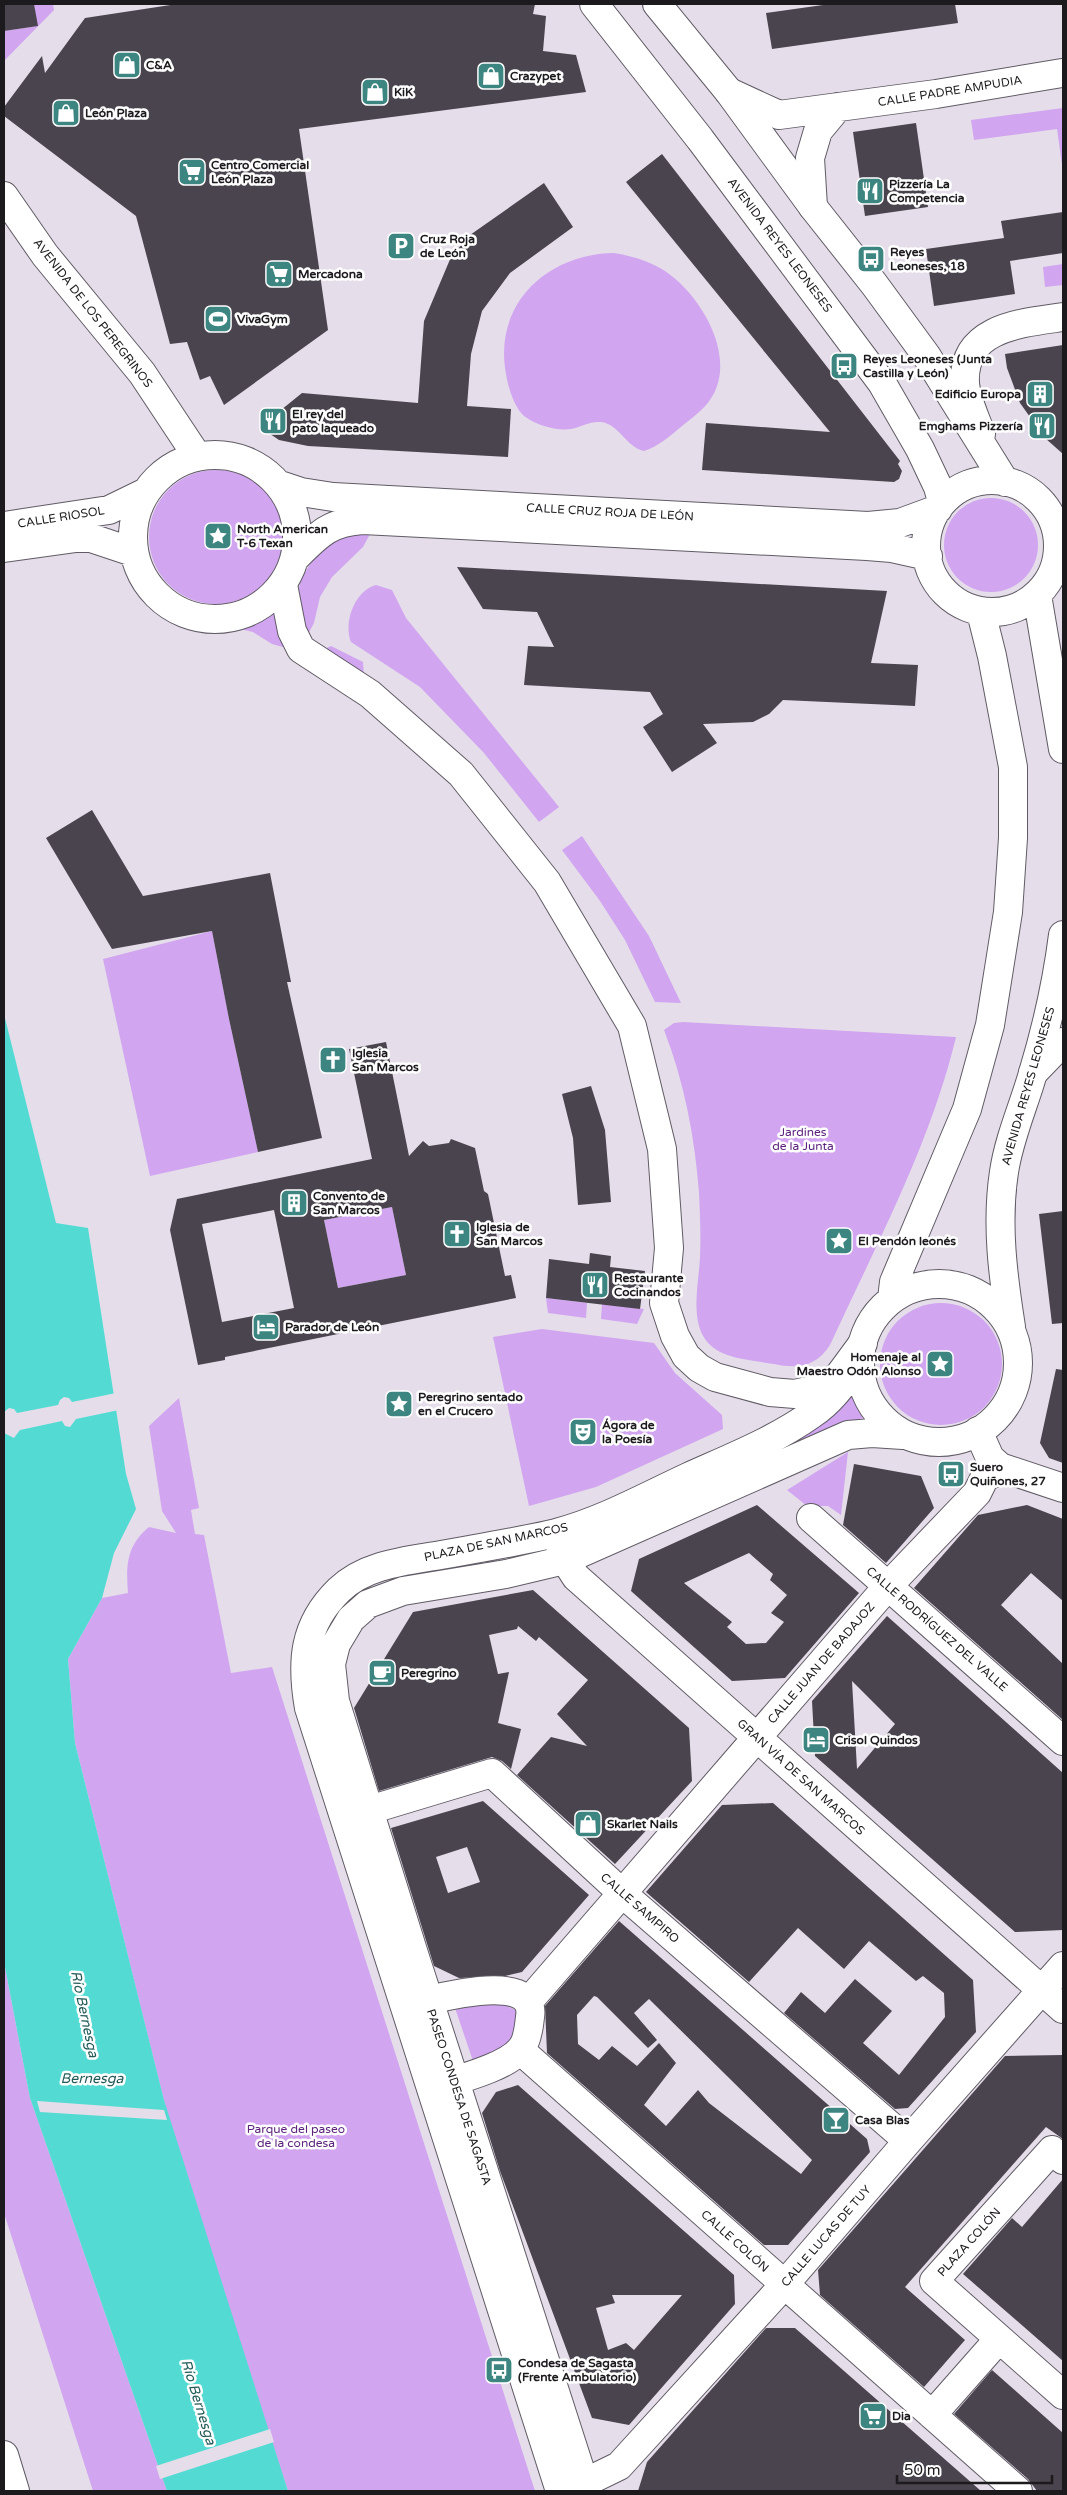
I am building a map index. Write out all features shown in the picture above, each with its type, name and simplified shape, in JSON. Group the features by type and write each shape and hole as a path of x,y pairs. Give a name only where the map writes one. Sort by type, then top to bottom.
{"main road":[{"name":"AVENIDA REYES LEONESES","path":"594,4 700,139 882,383 920,449 938,487 940,505"},
{"path":"657,4 728,92 926,355 1005,482"},
{"name":"CALLE PADRE AMPUDIA","path":"728,92 778,115 1062,73"},
{"path":"813,207 810,158 818,131 838,107"},
{"name":"AVENIDA DE LOS PEREGRINOS","path":"4,196 45,255 142,373 197,456"},
{"path":"986,452 965,385 966,363 978,344 996,330 1017,324 1063,317"},
{"path":"220,454 243,458 263,469 280,485 293,507 298,532 295,558 282,585 267,601 248,613 227,619 204,619 183,613 160,598 143,577 133,552 132,532 136,511 144,493 164,472 176,463 197,456 220,454"},
{"path":"987,481 1005,482 1024,489 1040,502 1052,519 1060,548 1052,575 1037,595 1018,607 1001,612 981,612 963,606 945,593 933,575 926,540 930,524 940,505 969,485 987,481"},
{"name":"CALLE CRUZ ROJA DE LEÓN","path":"280,485 301,492 333,497 868,526 900,522 940,505"},
{"name":"CALLE RIOSOL","path":"4,526 109,510 144,493"},
{"name":"CALLE CRUZ ROJA DE LEÓN","path":"295,558 324,530 344,521 363,520 867,546 892,548 928,556"},
{"name":"CALLE RIOSOL","path":"4,548 83,538 105,541 133,552"},
{"path":"282,585 292,631 301,649 370,694 461,774 547,882 632,1026 662,1149 669,1248 664,1303 675,1336 686,1356 699,1368 715,1377 770,1392 795,1394 821,1388 838,1377 862,1352 880,1312 892,1299 913,1287 938,1283 962,1287 984,1298 1011,1327 1017,1345 1017,1380 1000,1413 976,1432 946,1442 923,1441 903,1435 872,1433 848,1435 565,1560"},
{"path":"1037,595 1063,749"},
{"path":"892,1299 897,1274 938,1183 967,1109 990,1025 1008,912 1013,838 1013,767 992,656 981,612"},
{"name":"AVENIDA REYES LEONESES","path":"1011,1327 1002,1269 1002,1194 1010,1147 1060,983 1063,935"},
{"path":"1033,1073 1063,1042"},
{"path":"862,1352 863,1384 872,1403 885,1420 903,1435"},
{"name":"PLAZA DE SAN MARCOS","path":"309,1708 304,1662 309,1636 321,1613 340,1590 362,1574 389,1564 556,1532 613,1512 774,1438 814,1414 839,1389 862,1352"},
{"path":"976,1432 973,1450 994,1473 1063,1488"},
{"name":"CALLE JUAN DE BADAJOZ","path":"528,2002 888,1586 994,1473"},
{"name":"CALLE RODRÍGUEZ DEL VALLE","path":"811,1518 1063,1741"},
{"name":"GRAN VÍA DE SAN MARCOS","path":"556,1532 565,1560 576,1577 1063,2009"},
{"name":"PASEO CONDESA DE SAGASTA","path":"356,1814 335,1701 331,1664 336,1644 351,1619 368,1604 403,1591 506,1574 565,1560"},
{"name":"PASEO CONDESA DE SAGASTA","path":"309,1708 356,1814 577,2489"},
{"name":"CALLE SAMPIRO","path":"356,1814 492,1773 623,1894 908,2141"},
{"name":"CALLE LUCAS DE TUY","path":"577,2489 619,2466 784,2285 1063,1966"},
{"path":"417,2003 476,1990 504,1991 518,1995 528,2002 531,2014 530,2023 520,2050 498,2065 443,2084"},
{"name":"CALLE COLÓN","path":"520,2050 1018,2491"},
{"name":"PLAZA COLÓN","path":"1063,2160 1052,2150 934,2281 1063,2395"},
{"path":"932,2415 999,2339"},
{"path":"4,2455 15,2491"}],"green space":[{"path":"34,4 53,4 54,10 4,61 4,31 37,26"},
{"path":"1063,108 1063,172 1057,129 974,140 971,120"},
{"path":"614,253 634,257 653,264 678,282 703,311 718,347 720,366 718,383 710,400 697,414 669,437 644,451 632,445 613,427 601,422 589,423 571,429 559,429 546,427 534,422 520,412 514,402 506,374 504,349 508,326 517,305 530,288 547,273 567,262 590,256"},
{"path":"1063,264 1063,285 1045,287 1043,267"},
{"path":"216,470 242,475 253,481 263,490 272,500 278,511 283,537 278,563 272,574 263,584 253,593 242,599 216,604 190,599 179,593 169,584 160,574 154,563 149,537 154,511 160,500 169,490 179,481 190,475"},
{"path":"991,498 1009,502 1024,512 1034,527 1038,545 1034,563 1024,578 1009,588 991,592 973,588 958,578 948,563 944,545 948,527 958,512 973,502"},
{"path":"351,531 370,534 363,547 332,577 320,597 314,623 307,636 298,592 301,579 319,549"},
{"path":"376,585 392,590 406,618 559,807 539,822 484,753 420,687 351,642 349,626 353,608 362,593"},
{"path":"274,613 280,632 290,649 272,644 253,632 240,629 256,624"},
{"path":"331,646 363,662 364,677 318,652"},
{"path":"582,836 649,936 681,1003 655,1002 625,940 600,901 562,850"},
{"path":"212,931 258,1152 150,1176 103,959"},
{"name":"Jardines de la Junta","path":"674,1023 956,1037 932,1117 883,1232 830,1345 819,1358 805,1365 782,1366 727,1355 711,1346 700,1330 696,1299 700,1257 700,1217 695,1152 683,1089 664,1030"},
{"path":"392,1207 406,1275 338,1288 324,1220"},
{"path":"546,1298 587,1303 586,1318 548,1313"},
{"path":"941,1303 953,1304 964,1308 984,1321 997,1341 1001,1352 1001,1376 997,1387 984,1407 964,1420 953,1424 941,1425 929,1424 918,1420 898,1407 885,1387 881,1376 880,1364 881,1352 885,1341 898,1321 918,1308 929,1304"},
{"path":"602,1304 644,1309 637,1324 601,1319"},
{"path":"542,1329 654,1343 675,1373 722,1415 723,1429 596,1487 529,1506 493,1337"},
{"path":"851,1392 863,1419 834,1428 794,1449 789,1441"},
{"name":"Parque del paseo de la condesa","path":"179,1398 199,1508 191,1510 195,1534 204,1535 231,1673 272,1667 535,2491 288,2491 181,2169 75,1743 68,1659 102,1598 128,1593 127,1574 129,1557 141,1534 149,1527 176,1533 162,1511 149,1426"},
{"path":"848,1452 841,1515 828,1506 807,1506 787,1490"},
{"path":"4,1962 30,2098 167,2491 93,2491 4,2213"},
{"path":"503,2004 515,2010 521,2019 517,2043 474,2064 454,2005"}],"water":[{"name":"Bernesga","path":"4,1014 56,1223 88,1228 126,1474 136,1509 114,1553 102,1598 68,1659 75,1743 164,2100 288,2491 167,2491 30,2098 4,1962"}],"pier":[{"path":"116,1393 119,1410 76,1419 70,1427 65,1426 62,1421 20,1430 14,1438 4,1433 4,1412 9,1408 14,1409 17,1413 58,1405 64,1397 69,1398 72,1402"},
{"path":"37,2101 164,2110 167,2120 40,2112"},
{"path":"270,2429 274,2442 160,2479 156,2466"}],"building":[{"path":"4,4 34,4 38,26 4,31"},
{"name":"Centro Comercial León Plaza","path":"177,4 535,4 533,14 546,16 543,51 576,55 586,92 299,129 328,330 224,405 210,376 200,380 187,342 170,344 136,216 4,116 4,107 42,56 45,73 85,18"},
{"path":"830,4 955,4 958,23 772,49 766,13"},
{"path":"916,123 928,207 865,216 853,132"},
{"path":"662,154 900,461 898,464 902,471 899,479 894,482 702,470 706,423 830,432 626,182"},
{"path":"544,183 573,227 510,273 482,311 471,354 467,406 511,409 508,457 308,446 279,440 260,427 302,393 418,403 424,321 451,257 470,235"},
{"path":"1063,212 1063,253 1010,261 1015,294 934,306 926,249 1004,238 1001,221"},
{"name":"Edificio Europa","path":"1063,345 1063,454 1045,438 1020,403 1007,368 1005,354"},
{"path":"457,567 887,591 871,663 918,665 915,706 783,700 769,714 753,722 703,724 717,743 672,772 643,727 663,714 650,692 524,685 528,646 554,647 537,612 483,609"},
{"path":"92,810 143,896 270,873 291,982 287,982 322,1138 258,1152 212,931 112,949 46,838"},
{"name":"Convento de San Marcos","path":"386,1042 409,1156 423,1141 429,1146 449,1143 451,1139 475,1148 484,1191 488,1194 505,1276 511,1275 516,1298 225,1357 225,1360 198,1365 170,1230 177,1199 372,1159 349,1049","holes":["392,1207 406,1275 338,1288 324,1220","274,1210 294,1308 222,1322 202,1224"]},
{"path":"591,1086 605,1130 611,1202 578,1205 573,1138 562,1094"},
{"path":"1063,1211 1063,1323 1052,1324 1039,1214"},
{"name":"Restaurante Cocinandos","path":"590,1253 611,1256 610,1267 645,1271 640,1309 546,1298 549,1259 589,1264"},
{"path":"1056,1369 1063,1370 1063,1463 1049,1458 1040,1443"},
{"path":"854,1464 921,1476 934,1508 886,1563 843,1525"},
{"path":"757,1505 859,1593 785,1678 732,1681 631,1591 639,1559","holes":["749,1553 773,1574 770,1580 787,1595 771,1613 784,1622 766,1643 746,1644 727,1627 732,1622 684,1583"]},
{"path":"1027,1505 1063,1519 1063,1601 1031,1573 1001,1605 1063,1664 1063,1720 914,1588 978,1515"},
{"path":"533,1590 689,1728 692,1781 615,1864 517,1775 551,1737 587,1746 557,1714 588,1680 539,1637 536,1641 518,1626 517,1629 489,1635 498,1674 509,1672 498,1723 521,1729 511,1769 502,1761 492,1757 379,1791 354,1708 413,1612"},
{"path":"887,1616 1063,1773 1063,1930 1015,1932 815,1756 812,1701","holes":["852,1681 895,1724 857,1769"]},
{"path":"483,1801 589,1895 522,1972 505,1976 459,1978 434,1966 391,1828","holes":["467,1847 480,1882 448,1893 436,1857"]},
{"path":"773,1803 973,1980 976,2032 908,2108 895,2109 784,2013 801,1992 825,2013 855,1979 892,2011 863,2043 899,2075 945,2017 944,1993 923,1976 916,1981 869,1941 844,1969 798,1928 749,1982 646,1892 722,1805"},
{"path":"619,1921 867,2139 870,2152 788,2245 764,2245 547,2053 545,2006","holes":["594,1996 648,2048 657,2040 634,2013 649,1999 812,2160 801,2174 709,2103 698,2090 666,2126 644,2105 676,2063 659,2043 637,2066 612,2046 599,2060 578,2044 577,2015"]},
{"path":"1063,2055 1063,2139 1046,2127 905,2287 965,2340 924,2387 820,2295 818,2270 1005,2056"},
{"path":"518,2085 734,2275 735,2304 629,2425 592,2418 500,2171 482,2113 496,2092","holes":["612,2295 682,2295 634,2350 626,2343 608,2350 596,2308 615,2303"]},
{"path":"1063,2179 1063,2361 963,2274 1012,2218 1022,2227"},
{"path":"766,2328 795,2328 981,2491 638,2491 647,2462"},
{"path":"992,2370 1063,2433 1063,2491 1037,2491 1028,2479 954,2414"}],"place":[{"name":"C&A","path":"127,65"},
{"name":"Crazypet","path":"491,76"},
{"name":"KiK","path":"375,92"},
{"name":"León Plaza","path":"66,113"},
{"name":"Centro Comercial León Plaza","path":"192,172"},
{"name":"Pizzería La Competencia","path":"870,191"},
{"name":"Cruz Roja de León","path":"401,246"},
{"name":"Reyes Leoneses, 18","path":"871,259"},
{"name":"Mercadona","path":"279,274"},
{"name":"VivaGym","path":"218,319"},
{"name":"Reyes Leoneses (Junta Castilla y León)","path":"844,366"},
{"name":"Edificio Europa","path":"1040,394"},
{"name":"El rey del pato laqueado","path":"273,421"},
{"name":"Emghams Pizzería","path":"1042,426"},
{"name":"North American T-6 Texan","path":"218,536"},
{"name":"Iglesia San Marcos","path":"333,1060"},
{"name":"Convento de San Marcos","path":"294,1203"},
{"name":"Iglesia de San Marcos","path":"457,1234"},
{"name":"El Pendón leonés","path":"839,1241"},
{"name":"Restaurante Cocinandos","path":"595,1285"},
{"name":"Parador de León","path":"266,1327"},
{"name":"Homenaje al Maestro Odón Alonso","path":"940,1364"},
{"name":"Peregrino sentado en el Crucero","path":"399,1404"},
{"name":"Ágora de la Poesía","path":"583,1432"},
{"name":"Suero Quiñones, 27","path":"951,1474"},
{"name":"Peregrino","path":"382,1673"},
{"name":"Crisol Quindos","path":"816,1740"},
{"name":"Skarlet Nails","path":"588,1824"},
{"name":"Casa Blas","path":"836,2120"},
{"name":"Condesa de Sagasta (Frente Ambulatorio)","path":"499,2370"},
{"name":"Dia","path":"873,2416"}],"water label":[{"name":"Río Bernesga","path":"85,2014"},
{"name":"Río Bernesga","path":"199,2402"}]}
